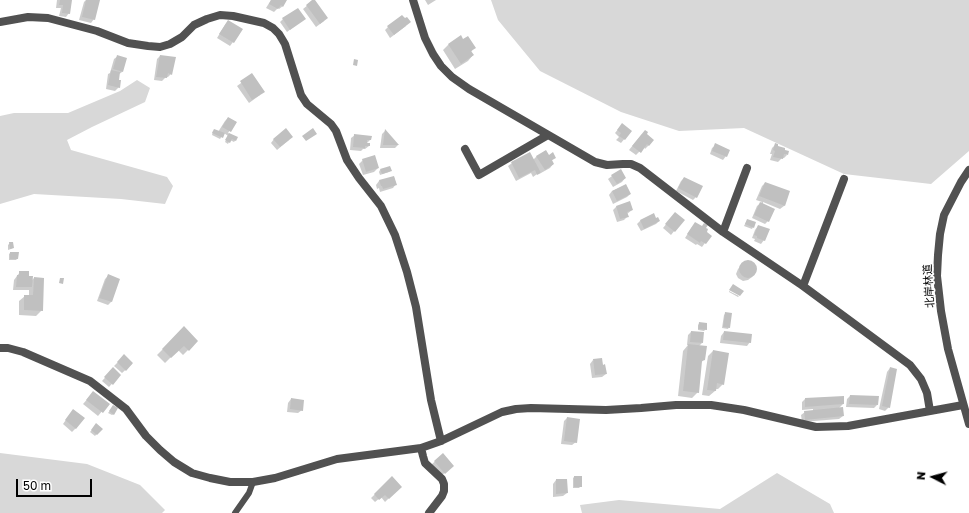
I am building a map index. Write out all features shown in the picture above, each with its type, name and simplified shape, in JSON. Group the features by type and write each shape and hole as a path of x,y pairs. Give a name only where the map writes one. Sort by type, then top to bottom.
{"street":[{"path":"413,0 433,54 452,76 469,89 595,162 607,165 631,164 640,168 723,232 803,286 910,365 922,379 927,393 930,411"},
{"path":"0,22 28,17 48,18 97,31 128,43 160,47 170,44 182,37 194,26 207,19 220,16 233,16 264,23 273,28 285,44 301,95 306,104 334,127 347,160 359,178 382,206 395,235 416,307 431,400 441,441"},
{"path":"465,149 479,175 548,135"},
{"path":"723,232 748,168"},
{"name":"北岸林道","path":"969,170 944,215 940,234 937,276 941,311 948,349 967,404 969,424"},
{"path":"803,286 844,179"},
{"path":"0,348 8,348 23,352 90,381 126,409 146,436 174,462 192,473 230,482 253,482 276,478 337,459 420,448 441,441 502,412 516,409 606,410 676,405 711,405 744,410 816,427 848,426 967,404"},
{"path":"420,448 425,463 442,479 444,484 442,496 428,513"}],"lane":[{"path":"235,513 249,493 253,482"}],"shaded area":[{"path":"491,0 969,0 969,151 931,184 844,174 744,128 679,131 621,112 540,71 498,20"},
{"path":"137,80 150,88 145,102 67,140 71,150 167,177 173,186 165,204 121,199 34,194 0,204 0,116 14,113 68,113 120,91"},
{"path":"0,453 87,464 140,485 165,510 162,513 0,513"},
{"path":"777,473 830,504 834,513 582,513 580,505 619,500 720,509"}],"building":[{"path":"60,0 72,0 70,14 62,13 63,5 59,5"},
{"path":"86,0 100,0 95,20 82,17"},
{"path":"271,0 287,0 283,7 281,5 278,9 269,4"},
{"path":"312,0 315,0 328,18 320,24 306,5"},
{"path":"298,8 306,19 290,30 282,18"},
{"path":"402,15 405,18 407,17 411,22 394,35 387,26"},
{"path":"228,20 243,29 234,43 219,34"},
{"path":"461,35 463,39 468,36 476,48 471,51 474,55 461,64 448,44"},
{"path":"117,55 127,58 123,72 113,69"},
{"path":"160,55 176,57 172,75 168,73 167,78 156,77"},
{"path":"354,59 358,60 357,66 353,65"},
{"path":"111,70 120,72 120,88 108,85"},
{"path":"252,73 265,92 252,100 240,81"},
{"path":"228,117 237,122 231,132 222,127"},
{"path":"622,123 632,131 625,140 619,136 621,133 617,130"},
{"path":"286,128 293,137 280,147 273,139"},
{"path":"313,128 317,134 306,141 302,136"},
{"path":"214,129 225,133 223,138 212,133"},
{"path":"385,129 399,145 383,145"},
{"path":"645,130 654,140 649,146 647,144 641,153 632,146"},
{"path":"229,133 238,137 236,141 232,139 230,143 225,140"},
{"path":"354,134 372,136 371,140 367,140 367,143 370,143 370,146 365,146 365,148 353,147"},
{"path":"715,143 730,150 727,157 712,151"},
{"path":"775,143 789,151 788,155 784,154 783,159 773,157"},
{"path":"546,150 549,155 553,152 556,158 552,160 554,164 545,170 536,156"},
{"path":"530,152 541,173 537,175 535,170 519,178 511,162"},
{"path":"375,155 379,168 366,172 362,159"},
{"path":"390,166 392,171 382,174 380,169"},
{"path":"621,169 626,178 617,184 611,175"},
{"path":"394,176 397,185 383,189 379,180"},
{"path":"684,177 703,186 697,198 678,188"},
{"path":"765,182 790,191 785,206 759,196"},
{"path":"626,184 631,194 617,201 612,191"},
{"path":"630,201 633,210 627,212 629,217 620,219 616,206"},
{"path":"760,202 775,209 769,222 754,215"},
{"path":"675,212 685,220 675,232 665,224"},
{"path":"654,213 656,218 658,217 660,221 644,229 640,220"},
{"path":"747,219 756,222 754,228 745,224"},
{"path":"695,222 702,226 704,223 708,225 706,228 708,229 707,232 712,236 706,244 701,241 700,243 687,234"},
{"path":"758,225 770,229 765,241 754,235"},
{"path":"9,242 13,242 14,248 10,249"},
{"path":"10,252 19,252 18,259 10,259"},
{"path":"748,260 754,263 757,269 754,275 748,278 742,275 739,269 742,263"},
{"path":"19,271 29,271 29,276 33,276 32,287 16,287 17,275 19,275"},
{"path":"108,274 120,279 112,302 99,298"},
{"path":"34,277 44,278 43,311 24,310 24,295 33,295"},
{"path":"60,278 64,278 63,284 59,283"},
{"path":"733,284 744,291 740,296 729,290"},
{"path":"725,312 732,313 730,328 723,327"},
{"path":"699,322 707,323 707,330 698,329"},
{"path":"184,326 198,341 189,351 184,346 171,358 162,349"},
{"path":"691,331 704,332 703,343 690,342"},
{"path":"724,331 752,334 751,343 723,340"},
{"path":"688,344 707,346 705,360 702,361 699,393 683,391"},
{"path":"713,350 729,353 724,385 717,383 716,391 707,390"},
{"path":"124,354 133,363 126,371 117,362"},
{"path":"602,358 607,374 595,375 593,359"},
{"path":"113,367 121,375 113,385 104,377"},
{"path":"890,367 897,369 890,408 882,406"},
{"path":"93,391 110,404 103,413 86,400"},
{"path":"850,395 879,396 878,405 849,404"},
{"path":"844,396 844,404 805,407 805,398"},
{"path":"291,398 304,400 303,411 290,409"},
{"path":"113,405 118,408 114,415 109,411"},
{"path":"843,407 844,416 805,420 804,411"},
{"path":"73,409 85,418 76,429 65,420"},
{"path":"567,417 580,419 577,443 564,441"},
{"path":"96,423 103,429 97,435 91,430"},
{"path":"443,453 454,466 445,474 434,461"},
{"path":"392,476 402,487 389,499 385,495 379,500 374,494"},
{"path":"574,476 582,476 582,487 574,487"},
{"path":"556,479 567,479 568,493 556,494"}]}
